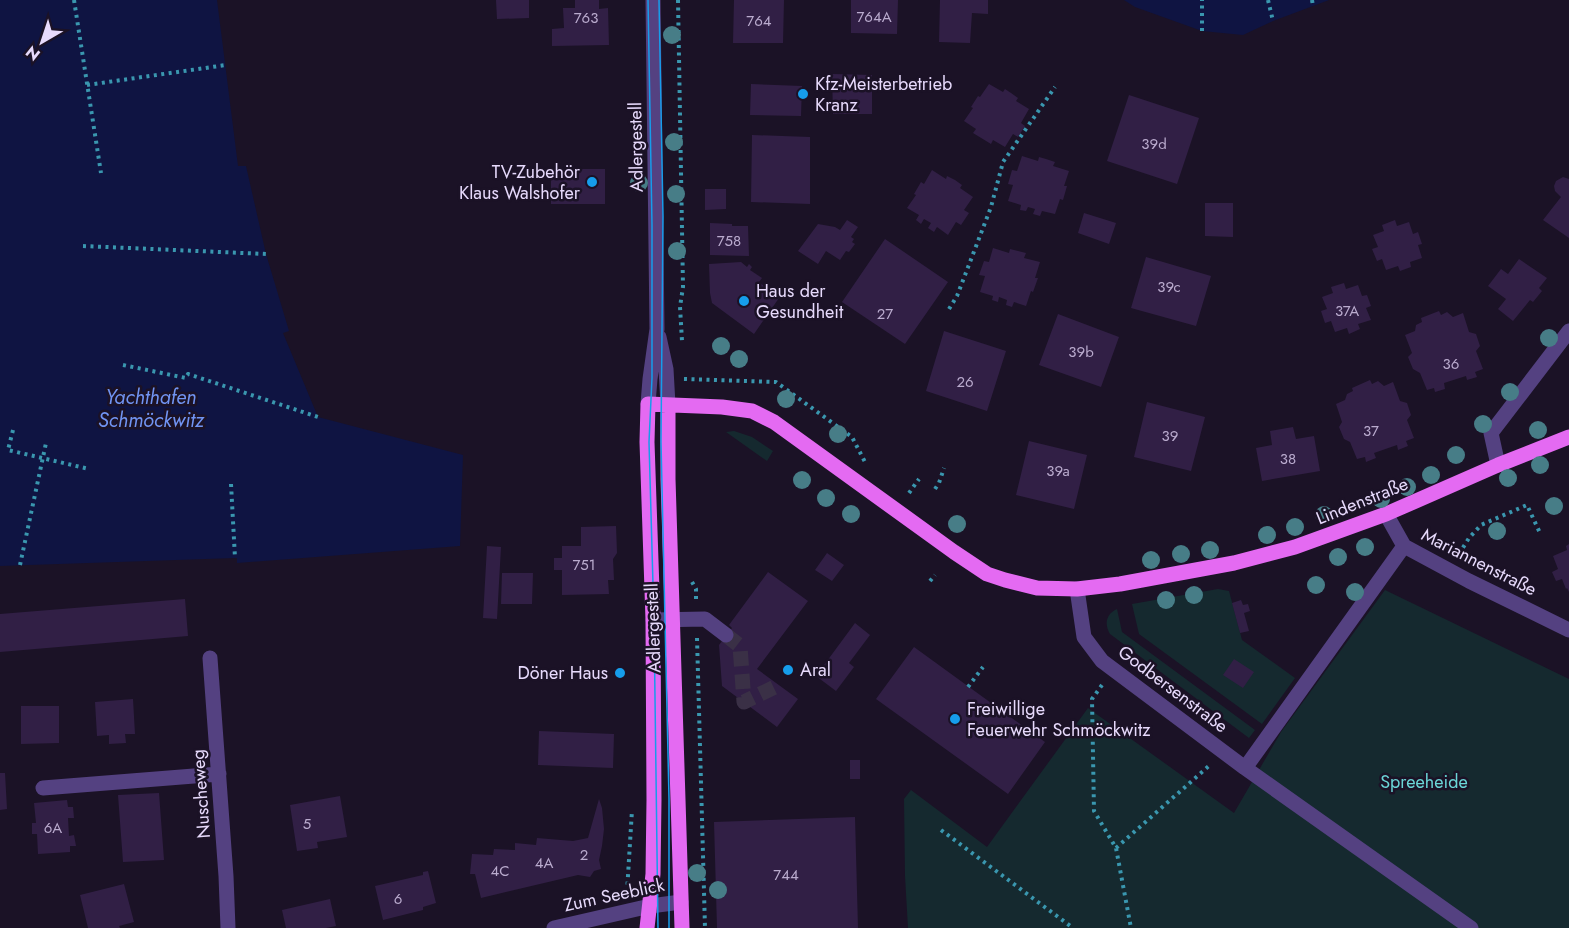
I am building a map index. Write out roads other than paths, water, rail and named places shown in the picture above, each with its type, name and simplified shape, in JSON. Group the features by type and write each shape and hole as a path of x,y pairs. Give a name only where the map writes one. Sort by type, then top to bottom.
{"main road":[{"path":"648,404 722,407 752,411 774,422 987,574 1037,588 1077,589"},
{"name":"Adlergestell","path":"647,928 654,842 653,620 647,442 648,404"},
{"name":"Adlergestell","path":"668,405 668,479 682,928"},
{"name":"Lindenstraße","path":"1077,589 1120,584 1234,563 1295,547 1386,514 1569,437"}],"street":[{"name":"Adlergestell","path":"648,404 657,329 653,0"},
{"name":"Adlergestell","path":"657,329 666,369 668,405"},
{"path":"1498,465 1491,433 1569,331"},
{"name":"Mariannenstraße","path":"1386,514 1404,546 1569,630"},
{"path":"1245,768 1404,546"},
{"name":"Godbersenstraße","path":"1077,589 1084,637 1102,661 1245,768 1471,928"},
{"path":"653,620 705,619 726,635"},
{"name":"Nuscheweg","path":"210,658 228,928"},
{"path":"43,788 219,774"},
{"name":"Zum Seeblick","path":"554,928 650,906 681,902"}],"water":[{"name":"Yachthafen Schmöckwitz","path":"0,0 217,0 238,166 246,166 266,254 289,331 283,333 318,417 463,455 460,546 237,563 237,558 235,558 0,566"},
{"path":"1124,0 1329,0 1243,35 1202,31 1135,7"}],"tunnel":[{"path":"726,635 740,646 744,702 779,685"}],"tram line":[{"path":"648,0 652,225 652,378 649,442 658,928"},
{"path":"659,0 663,216 661,442 669,799 669,928"}],"place":[{"name":"Kfz-Meisterbetrieb Kranz","path":"803,94"},
{"name":"TV-Zubehör Klaus Walshofer","path":"592,182"},
{"name":"Haus der Gesundheit","path":"744,301"},
{"name":"Aral","path":"788,670"},
{"name":"Döner Haus","path":"620,673"},
{"name":"Freiwillige Feuerwehr Schmöckwitz","path":"955,719"}],"park label":[{"name":"Spreeheide","path":"1424,782"}]}
